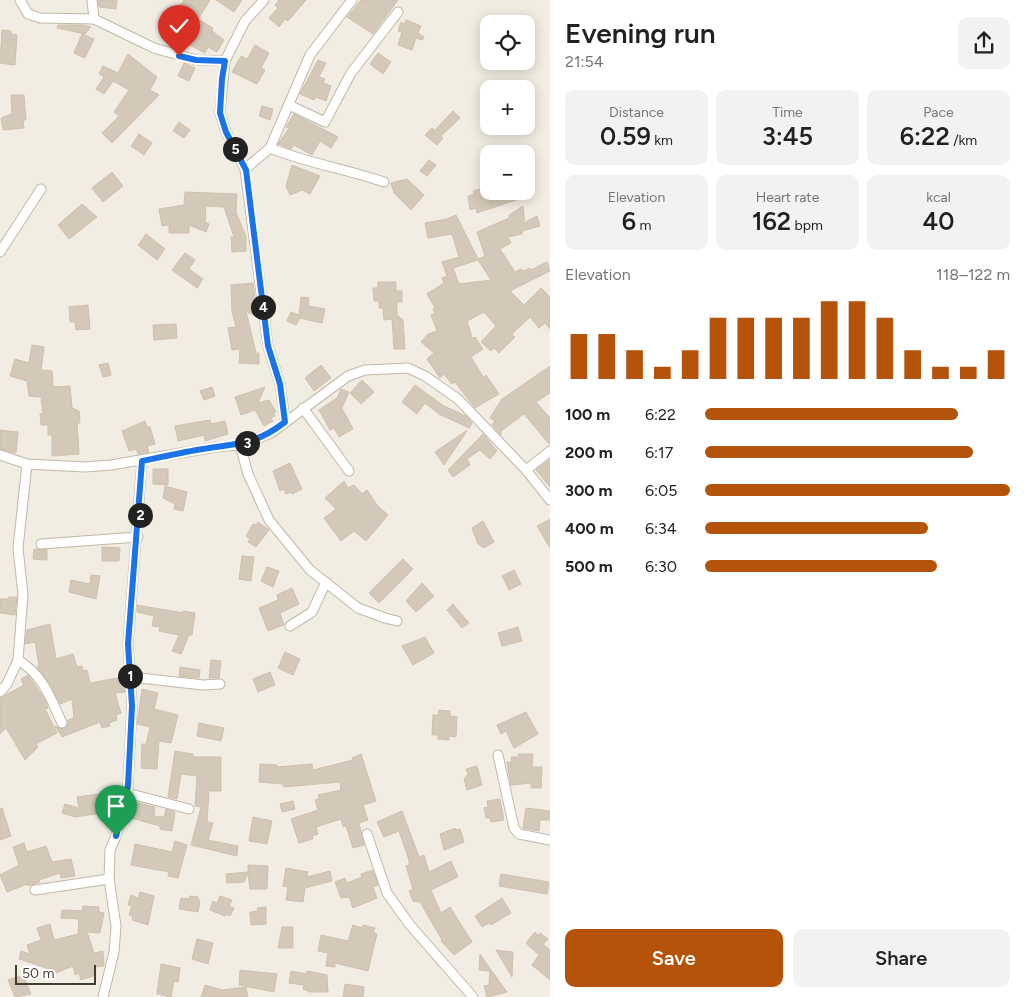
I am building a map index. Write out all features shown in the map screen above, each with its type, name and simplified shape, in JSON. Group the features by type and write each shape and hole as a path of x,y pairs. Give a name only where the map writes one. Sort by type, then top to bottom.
{"street":[{"path":"20,0 28,14 40,18 94,19 154,48 196,60 225,61"},
{"path":"92,0 94,19"},
{"path":"264,0 245,21 225,61 220,113 226,132 246,170 268,346 280,384 285,422"},
{"path":"343,0 345,11"},
{"path":"246,170 270,148 301,72 310,55 352,0"},
{"path":"289,105 325,122 351,73 398,12"},
{"path":"270,148 291,156 354,172 384,182"},
{"path":"0,252 41,189"},
{"path":"0,455 27,464 85,467 142,461 216,447 240,445 271,432 348,376 365,370 408,368 425,376 458,399 526,470 550,500"},
{"path":"304,408 350,471"},
{"path":"240,445 248,474 269,520 310,570 358,608 397,621"},
{"path":"526,470 550,451"},
{"path":"103,997 114,952 116,926 109,879 110,850 127,793 131,726 128,644 138,537 142,461"},
{"path":"0,692 7,684 18,660 22,594 18,548 27,464"},
{"path":"41,544 138,537"},
{"path":"290,626 300,622 312,612 326,582"},
{"path":"18,660 32,668 44,684 62,723"},
{"path":"130,677 203,685 220,684"},
{"path":"498,755 514,828 519,834 550,840"},
{"path":"127,793 189,809"},
{"path":"367,834 387,893 410,926 473,997"},
{"path":"35,890 109,879"}],"building":[{"path":"98,0 117,0 116,9 99,7"},
{"path":"184,0 210,0 198,19 213,28 212,31 224,40 217,52 208,47 205,53 184,42 181,47 168,38 173,31 164,27 172,10 176,12"},
{"path":"216,0 242,0 234,12"},
{"path":"279,0 306,0 288,21 285,19 279,27 269,18 278,8 275,5"},
{"path":"361,0 398,0 373,34 347,17"},
{"path":"406,20 421,26 418,33 424,37 422,40 416,38 412,50 398,45 402,32 398,31 401,22 404,24"},
{"path":"58,25 83,25 91,27 85,34 57,28"},
{"path":"2,30 11,31 11,34 17,35 15,65 0,63"},
{"path":"82,34 94,39 85,58 74,53"},
{"path":"255,45 269,53 261,68 265,70 257,84 232,72 241,56 247,59"},
{"path":"378,53 391,62 383,74 370,64"},
{"path":"128,54 157,77 150,90 159,95 112,143 102,133 119,116 114,112 129,90 113,81 104,94 96,89 104,77 99,74 103,66 118,73"},
{"path":"318,60 326,63 319,77 325,79 323,83 331,86 326,101 316,97 314,100 300,94"},
{"path":"184,63 195,68 189,81 178,76"},
{"path":"11,95 24,95 26,120 23,120 24,128 3,130 1,118 12,114"},
{"path":"262,106 273,109 270,120 259,116"},
{"path":"453,111 460,118 441,136 443,138 437,145 425,135 432,128 435,130"},
{"path":"294,114 338,137 331,148 320,141 312,155 294,145 291,149 278,144 289,128 286,127"},
{"path":"179,122 190,130 184,138 173,131"},
{"path":"139,134 152,143 144,155 131,146"},
{"path":"429,160 436,165 427,176 420,171"},
{"path":"292,165 320,176 310,194 302,190 290,195 286,186"},
{"path":"112,172 123,186 103,202 92,188"},
{"path":"407,179 424,195 411,210 394,193 391,183"},
{"path":"480,189 480,200 516,200 477,213 476,208 470,210 468,196 474,194 473,191"},
{"path":"185,192 237,194 236,213 246,236 246,251 232,252 231,237 234,237 224,207 206,206 205,222 209,224 206,232 189,225 189,233 169,233 169,225 162,226 159,209 184,205"},
{"path":"82,204 97,217 69,239 58,225"},
{"path":"523,206 525,225 527,221 537,216 540,226 522,231 522,234 508,237 511,243 500,249 515,272 521,269 523,271 530,268 531,270 547,262 550,271 510,291 524,305 541,288 550,297 550,329 545,323 539,328 530,317 512,334 515,337 499,353 494,348 491,351 481,342 496,326 484,312 467,321 472,338 475,337 483,349 471,357 484,378 486,375 499,394 475,408 455,382 452,384 444,374 440,378 427,359 434,353 421,342 428,334 437,331 431,315 435,313 433,309 435,308 427,294 444,283 442,278 447,276 442,262 459,257 452,234 428,238 425,223 447,219 456,215 478,259 485,256 477,232 509,218 509,215","holes":["478,260 491,280 459,284 453,268"]},
{"path":"146,234 165,249 157,260 138,245"},
{"path":"185,253 195,260 189,269 203,279 197,288 172,270"},
{"path":"378,282 396,282 396,291 402,291 402,302 397,302 397,315 403,320 405,349 394,349 392,319 384,320 383,308 379,308 379,301 374,301 373,288 378,288"},
{"path":"253,283 257,312 255,316 246,311 256,353 259,353 259,364 239,363 240,349 232,350 228,328 236,327 232,311 231,285"},
{"path":"301,297 309,298 308,306 325,309 322,323 300,318 296,325 287,321 291,312 299,315"},
{"path":"88,305 90,329 76,330 75,322 70,322 69,307"},
{"path":"176,324 177,338 154,340 153,325"},
{"path":"32,345 44,347 41,370 52,371 53,387 70,386 72,408 79,411 80,423 77,423 79,454 52,456 52,435 48,435 48,425 41,425 40,414 43,413 41,397 29,396 27,381 10,376 15,359 29,363"},
{"path":"108,363 111,375 103,377 99,365"},
{"path":"321,365 331,378 314,391 305,378"},
{"path":"550,366 550,393 536,402 550,418 550,445 524,414 501,431 501,435 492,425 495,421 490,418 502,399"},
{"path":"362,380 374,392 361,404 350,393"},
{"path":"415,385 444,406 466,416 472,423 469,428 439,414 425,403 417,414 402,402"},
{"path":"212,387 215,396 204,400 200,391"},
{"path":"265,387 258,403 269,400 276,412 273,413 275,416 271,418 273,421 264,426 255,410 241,415 235,397"},
{"path":"341,389 349,392 342,408 353,429 339,437 334,428 330,430 319,410 337,398"},
{"path":"210,420 211,424 225,421 228,434 205,441 204,435 178,441 175,426"},
{"path":"145,421 147,427 150,427 155,444 147,446 149,452 138,454 136,449 129,451 122,431"},
{"path":"0,430 18,432 16,453 0,449"},
{"path":"467,431 444,465 435,452"},
{"path":"483,434 497,451 490,459 480,450 467,459 470,465 453,477 448,470"},
{"path":"550,459 550,487 536,470"},
{"path":"290,463 302,489 292,494 291,492 286,494 284,489 280,491 273,471"},
{"path":"153,469 168,469 168,485 153,484"},
{"path":"344,481 348,488 354,485 362,494 367,490 377,505 388,515 366,541 354,531 341,541 324,518 336,509 325,498"},
{"path":"165,486 187,492 183,511 174,509 175,504 163,498"},
{"path":"550,519 550,548 537,526"},
{"path":"483,521 494,542 484,548 478,544 472,528"},
{"path":"258,522 269,530 256,547 248,542 250,539 246,536 253,524 256,525"},
{"path":"102,547 120,548 119,561 102,561"},
{"path":"34,549 47,550 47,560 33,559"},
{"path":"242,556 254,557 251,581 239,579"},
{"path":"403,559 413,569 379,603 369,593"},
{"path":"267,567 279,571 273,587 261,581"},
{"path":"514,570 521,584 509,590 502,576"},
{"path":"91,575 100,576 96,599 69,592 71,580 90,584"},
{"path":"422,583 434,596 416,612 406,601"},
{"path":"292,588 299,604 280,613 284,625 268,631 259,608 278,600 277,595"},
{"path":"9,597 17,597 15,615 0,613 0,599 8,599"},
{"path":"453,604 469,623 462,628 447,610"},
{"path":"137,605 183,613 183,611 195,613 192,635 189,635 181,654 172,651 179,635 159,631 160,627 152,626 154,616 137,612"},
{"path":"50,624 56,659 73,654 77,667 82,666 83,671 87,670 90,683 123,677 125,692 115,693 121,713 116,715 117,720 109,723 110,726 102,728 100,722 62,737 55,726 64,729 67,726 68,720 74,718 72,699 60,704 50,684 37,667 39,665 35,642 25,644 27,630"},
{"path":"518,627 522,641 502,646 498,633"},
{"path":"425,637 434,653 413,665 402,646"},
{"path":"285,652 300,659 293,675 278,668"},
{"path":"211,660 221,661 219,678 209,678"},
{"path":"180,667 200,670 199,678 179,676"},
{"path":"270,672 275,685 258,692 253,679"},
{"path":"28,675 44,698 48,708 45,709 57,733 36,744 38,747 25,760 6,728 0,734 0,698 24,685 21,679"},
{"path":"142,689 158,693 154,709 178,715 171,743 159,741 157,769 141,768 142,744 146,744 150,727 137,724"},
{"path":"439,710 450,711 450,716 457,717 456,737 449,736 449,740 438,739 438,735 432,735 433,715 438,715"},
{"path":"526,712 538,734 514,748 506,731 501,734 497,725"},
{"path":"199,723 224,728 221,741 197,736"},
{"path":"175,751 193,754 193,757 221,757 221,791 209,791 207,822 213,823 208,840 238,846 237,856 191,845 201,807 195,806 197,776 181,774 177,799 168,797"},
{"path":"361,754 376,801 363,805 368,820 359,823 364,845 353,848 346,826 343,827 341,819 316,827 318,834 312,836 313,839 299,843 291,819 318,810 315,800 319,799 318,795 341,790 340,782 284,787 283,784 259,782 260,764 277,765 277,767 312,764 313,770 353,760 352,758"},
{"path":"518,754 533,754 532,767 542,767 541,788 531,788 531,783 511,785 507,762 512,762 511,757 519,757"},
{"path":"477,766 482,785 467,790 464,779 468,774 466,769"},
{"path":"99,794 102,813 75,817 62,813 65,804 79,808 77,797"},
{"path":"500,799 504,820 491,822 490,818 486,818 484,808 488,807 487,801"},
{"path":"131,801 155,807 154,816 164,817 166,809 175,812 172,831 160,829 160,826 127,817"},
{"path":"293,801 295,809 282,812 280,804"},
{"path":"2,808 11,836 0,840 0,809"},
{"path":"526,808 550,811 550,820 540,820 539,831 523,828"},
{"path":"402,811 419,857 424,855 429,872 451,861 458,877 431,890 441,913 450,907 472,942 454,955 441,941 420,902 413,901 409,891 413,889 406,866 409,865 409,860 399,831 384,837 377,822"},
{"path":"253,817 272,821 267,844 249,841"},
{"path":"455,828 456,830 460,829 464,842 444,850 440,834"},
{"path":"175,841 187,845 178,878 168,876 169,872 131,865 135,844 172,852"},
{"path":"24,843 27,852 46,846 52,862 71,859 75,876 61,878 60,873 39,880 40,882 28,886 27,884 7,892 0,875 19,865 13,847"},
{"path":"248,865 268,866 267,889 250,889 248,873 244,882 227,883 226,874 248,872"},
{"path":"286,868 308,872 307,877 330,871 332,881 305,888 303,902 286,900 288,887 283,886"},
{"path":"373,870 378,885 373,887 377,898 353,908 349,897 341,898 335,882 345,878 347,883 362,877 361,874"},
{"path":"501,874 549,882 547,894 499,886"},
{"path":"140,892 154,896 148,925 132,920 133,917 129,915 132,906 128,905 131,895 138,898"},
{"path":"190,896 198,897 200,901 198,912 179,909 181,898 189,899"},
{"path":"220,896 232,900 229,906 234,908 230,916 210,910 213,901 217,903"},
{"path":"502,898 511,913 491,925 489,923 482,927 475,916"},
{"path":"83,906 99,907 99,912 104,913 100,933 87,932 94,953 103,951 104,966 94,967 96,975 81,980 79,973 75,975 73,966 49,976 46,968 19,959 21,951 30,954 27,945 41,940 37,928 50,924 54,940 78,934 79,919 61,918 62,910 82,911"},
{"path":"266,907 266,924 251,925 250,912 258,911 257,908"},
{"path":"353,925 362,928 363,925 375,928 373,932 377,934 368,971 335,963 335,967 326,966 328,953 318,951 321,935 348,941"},
{"path":"282,927 293,927 293,948 278,948"},
{"path":"535,932 538,936 540,933 548,939 543,944 550,950 550,980 532,965 539,955 526,943"},
{"path":"197,939 213,943 208,964 192,959"},
{"path":"496,950 513,952 512,977 503,962"},
{"path":"480,954 507,992 487,997 484,986 489,985 490,971 479,970"},
{"path":"161,964 180,968 178,982 174,981 171,997 157,994"},
{"path":"240,970 277,974 274,992 239,985"},
{"path":"291,971 306,974 307,971 327,975 328,992 311,992 303,989 304,985 289,983"},
{"path":"23,975 31,994 15,997 8,980"},
{"path":"345,984 364,987 363,997 343,997"},
{"path":"205,985 222,990 246,987 248,997 201,997"}],"route":[{"path":"116,836 128,786 132,706 128,644 131,625 142,461 216,447 240,445 260,438 285,422 280,384 268,346 248,204 246,170 226,132 220,113 225,61 196,60 179,56"}]}
